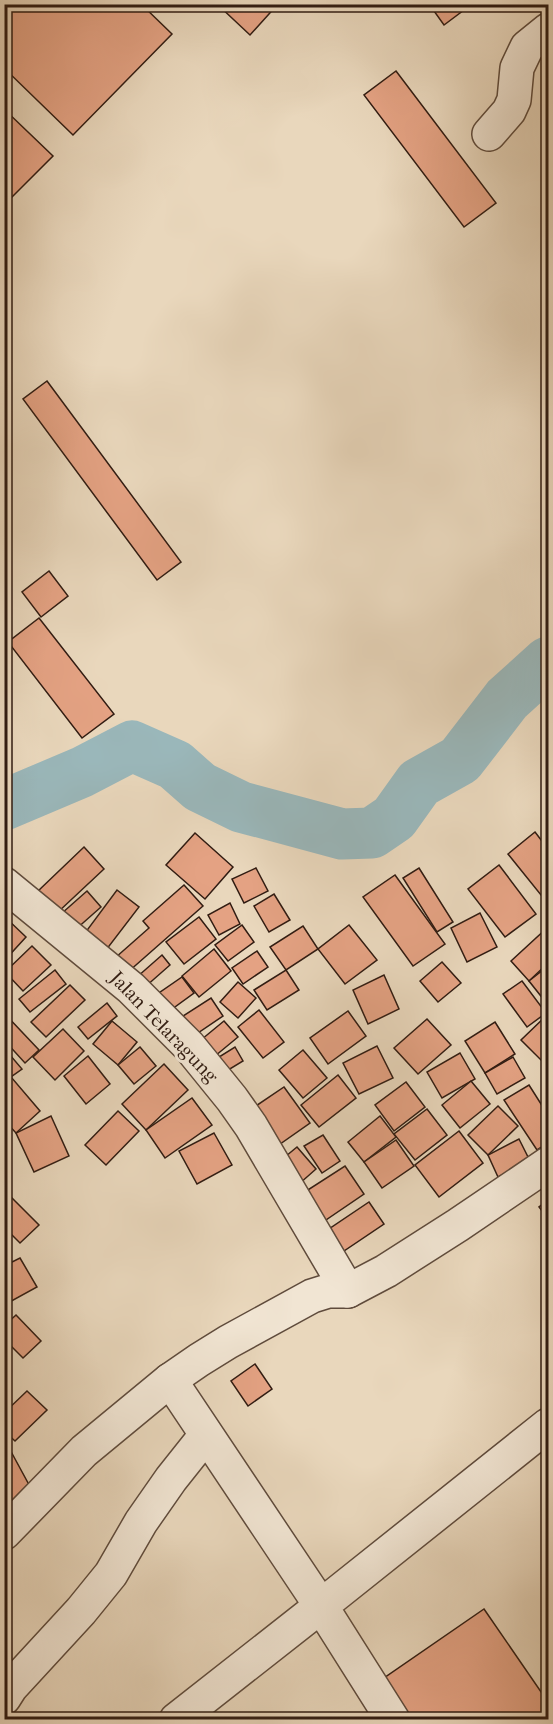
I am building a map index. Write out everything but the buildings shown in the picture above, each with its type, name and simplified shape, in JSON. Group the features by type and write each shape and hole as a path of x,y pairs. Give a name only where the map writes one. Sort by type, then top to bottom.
{"street":[{"path":"489,134 514,100 517,68 527,47 549,30"},
{"name":"Jalan Telaragung","path":"4,884 130,988 189,1046 251,1126 348,1291"},
{"path":"4,1533 84,1451 170,1380 228,1342 312,1296 328,1291 348,1291 386,1270 549,1164"},
{"path":"170,1380 321,1606 393,1719"},
{"path":"176,1719 549,1425"},
{"path":"4,1698 11,1687 81,1611 111,1574 141,1522 188,1456 206,1435"},
{"path":"4,1713 8,1719"}],"waterway":[{"path":"4,805 82,772 132,746 175,765 200,787 241,807 342,834 372,833 394,818 419,783 460,760 507,699 548,662"}]}
